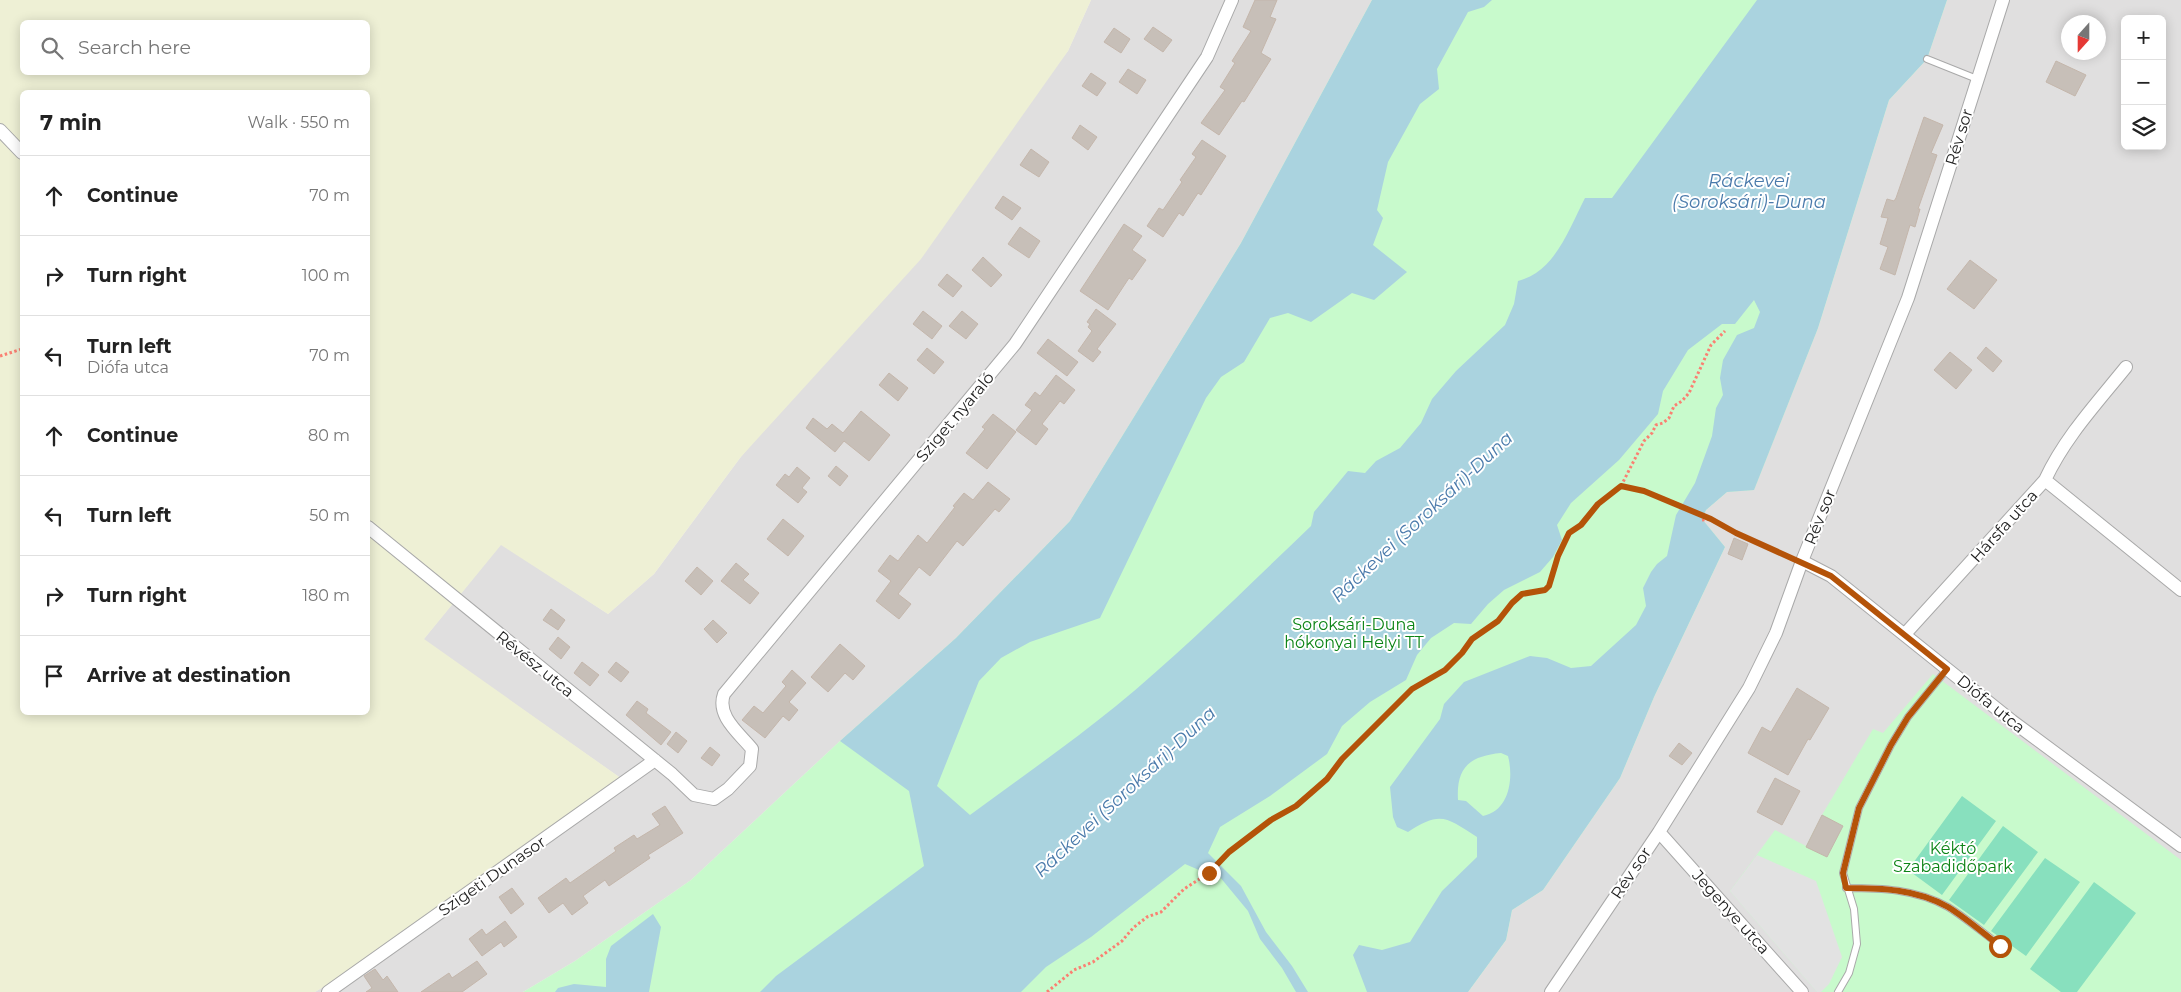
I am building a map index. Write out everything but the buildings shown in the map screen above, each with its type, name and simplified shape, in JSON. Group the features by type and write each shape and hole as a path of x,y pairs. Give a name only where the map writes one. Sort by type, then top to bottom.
{"street":[{"name":"Sziget nyaraló","path":"704,798 714,798 728,789 750,766 752,749 727,720 721,703 724,694 1015,344 1207,57 1232,0"},
{"name":"Rév sor","path":"1550,992 1659,832 1749,688 1776,633 1802,561 1908,298 2003,0"},
{"path":"0,130 20,151"},
{"path":"2046,480 2054,460 2070,435 2126,368"},
{"name":"Hársfa utca","path":"1904,634 2046,480 2181,590"},
{"name":"Révész utca","path":"370,529 655,760 694,795 704,798"},
{"name":"Diófa utca","path":"1802,561 1831,576 2085,776 2181,846"},
{"name":"Szigeti Dunasor","path":"328,992 655,760"},
{"name":"Jegenye utca","path":"1659,832 1802,992"}],"lane":[{"path":"1927,59 1977,79"},
{"path":"1838,992 1849,973 1857,944 1854,908 1846,888 1843,873 1859,808 1891,745 1908,717 1947,669"},
{"path":"1846,888 1892,889 1916,894 1947,907 2000,946"}],"path":[{"path":"1047,992 1074,970 1092,962 1122,941 1133,928 1147,917 1161,912 1184,889 1220,863 1229,852 1271,820 1296,806 1313,791 1412,689 1445,670 1462,653 1472,639 1498,621 1522,594 1545,590 1549,586 1558,556 1569,533 1581,525 1598,504 1621,486 1644,441 1652,433 1656,425 1669,418 1674,406 1689,393 1710,345 1725,330"},
{"path":"0,356 20,350"},
{"path":"1621,486 1644,491 1676,504 1703,518 1711,519 1736,533 1802,561"}],"shaded area":[{"path":"1091,0 1372,0 1241,243 1070,521 956,638 840,741 691,880 575,961 523,992 315,992 355,968 622,779 423,640 501,544 608,614 654,574 740,458 1068,51"},
{"path":"1947,0 2181,0 2181,992 1468,992 1506,940 1512,910 1543,890 1620,778 1654,697 1725,547 1702,520 1706,510 1727,492 1754,489 1818,328 1889,100 1927,59"},
{"path":"1757,855 1816,881 1842,957 1829,984 1821,992 1817,992 1730,891"}],"green space":[{"path":"0,0 1091,0 1068,51 921,259 740,458 654,574 608,614 501,545 424,639 622,779 355,968 315,992 0,992"},
{"name":"Soroksári-Duna hókonyai Helyi TT","path":"1372,0 1947,0 1927,59 1889,100 1818,328 1754,490 1727,492 1706,510 1702,519 1725,547 1654,697 1620,778 1543,890 1512,910 1506,940 1468,992 523,992 575,961 691,880 840,741 956,638 1070,521 1241,243"},
{"name":"Kéktó Szabadidőpark","path":"1933,674 2181,860 2181,992 1817,992 1730,891 1775,830 1806,846 1822,815 1873,729 1883,733"},
{"path":"1962,796 1996,821 1942,895 1908,870"},
{"path":"2003,826 2038,852 1984,925 1949,900"},
{"path":"2045,858 2080,882 2026,956 1991,931"},
{"path":"2094,882 2136,913 2077,992 2061,992 2030,969"}],"water":[{"name":"Ráckevei (Soroksári)-Duna","path":"1372,0 1492,0 1484,7 1468,12 1437,69 1439,89 1420,104 1388,162 1377,210 1383,218 1373,245 1407,272 1374,300 1352,293 1311,322 1288,313 1270,318 1244,362 1221,377 1206,398 1100,618 1030,642 1001,658 979,681 937,786 970,815 1116,706 1191,641 1311,526 1314,512 1348,471 1365,473 1376,461 1400,448 1421,423 1432,399 1456,371 1505,325 1514,304 1518,281 1536,273 1552,258 1565,239 1585,198 1612,198 1757,0 1947,0 1927,59 1889,100 1818,328 1754,490 1727,492 1706,510 1702,519 1725,547 1654,697 1620,778 1543,890 1512,910 1506,940 1468,992 1367,992 1353,955 1359,945 1382,950 1410,942 1442,891 1477,857 1477,837 1451,821 1436,819 1428,821 1408,832 1397,827 1393,817 1390,787 1440,719 1444,704 1464,682 1530,656 1547,658 1571,668 1591,666 1636,625 1646,606 1643,588 1657,564 1667,556 1676,515 1695,483 1712,436 1716,408 1723,395 1720,378 1723,360 1737,335 1754,328 1760,312 1754,300 1735,324 1722,324 1688,350 1663,391 1658,414 1619,460 1571,503 1557,525 1562,540 1553,557 1540,572 1504,590 1488,604 1471,624 1454,623 1431,638 1417,655 1406,680 1370,702 1342,726 1327,754 1270,796 1220,827 1208,853 1241,886 1266,932 1292,966 1308,992 1296,992 1282,968 1260,939 1248,911 1210,865 1199,870 1185,864 1091,937 1046,967 1021,992 760,992 776,976 924,866 909,791 840,741 956,638 1070,521 1241,243","holes":["1501,753 1508,756 1510,784 1508,793 1499,808 1483,816 1466,801 1458,800 1460,779 1467,765 1473,760 1490,755"]},
{"path":"653,914 661,927 649,992 555,992 558,988 574,984 606,987 606,959 611,946"}],"route":[{"path":"1209,873 1229,852 1271,820 1296,806 1327,779 1342,759 1412,689 1445,670 1462,653 1472,639 1498,621 1522,594 1545,590 1549,586 1558,556 1569,533 1581,525 1598,504 1621,486 1640,489 1711,519 1736,533 1802,561 1831,576 1947,669 1908,717 1891,745 1859,808 1845,858 1843,873 1846,888 1892,889 1916,894 1947,907 2000,946"}]}
